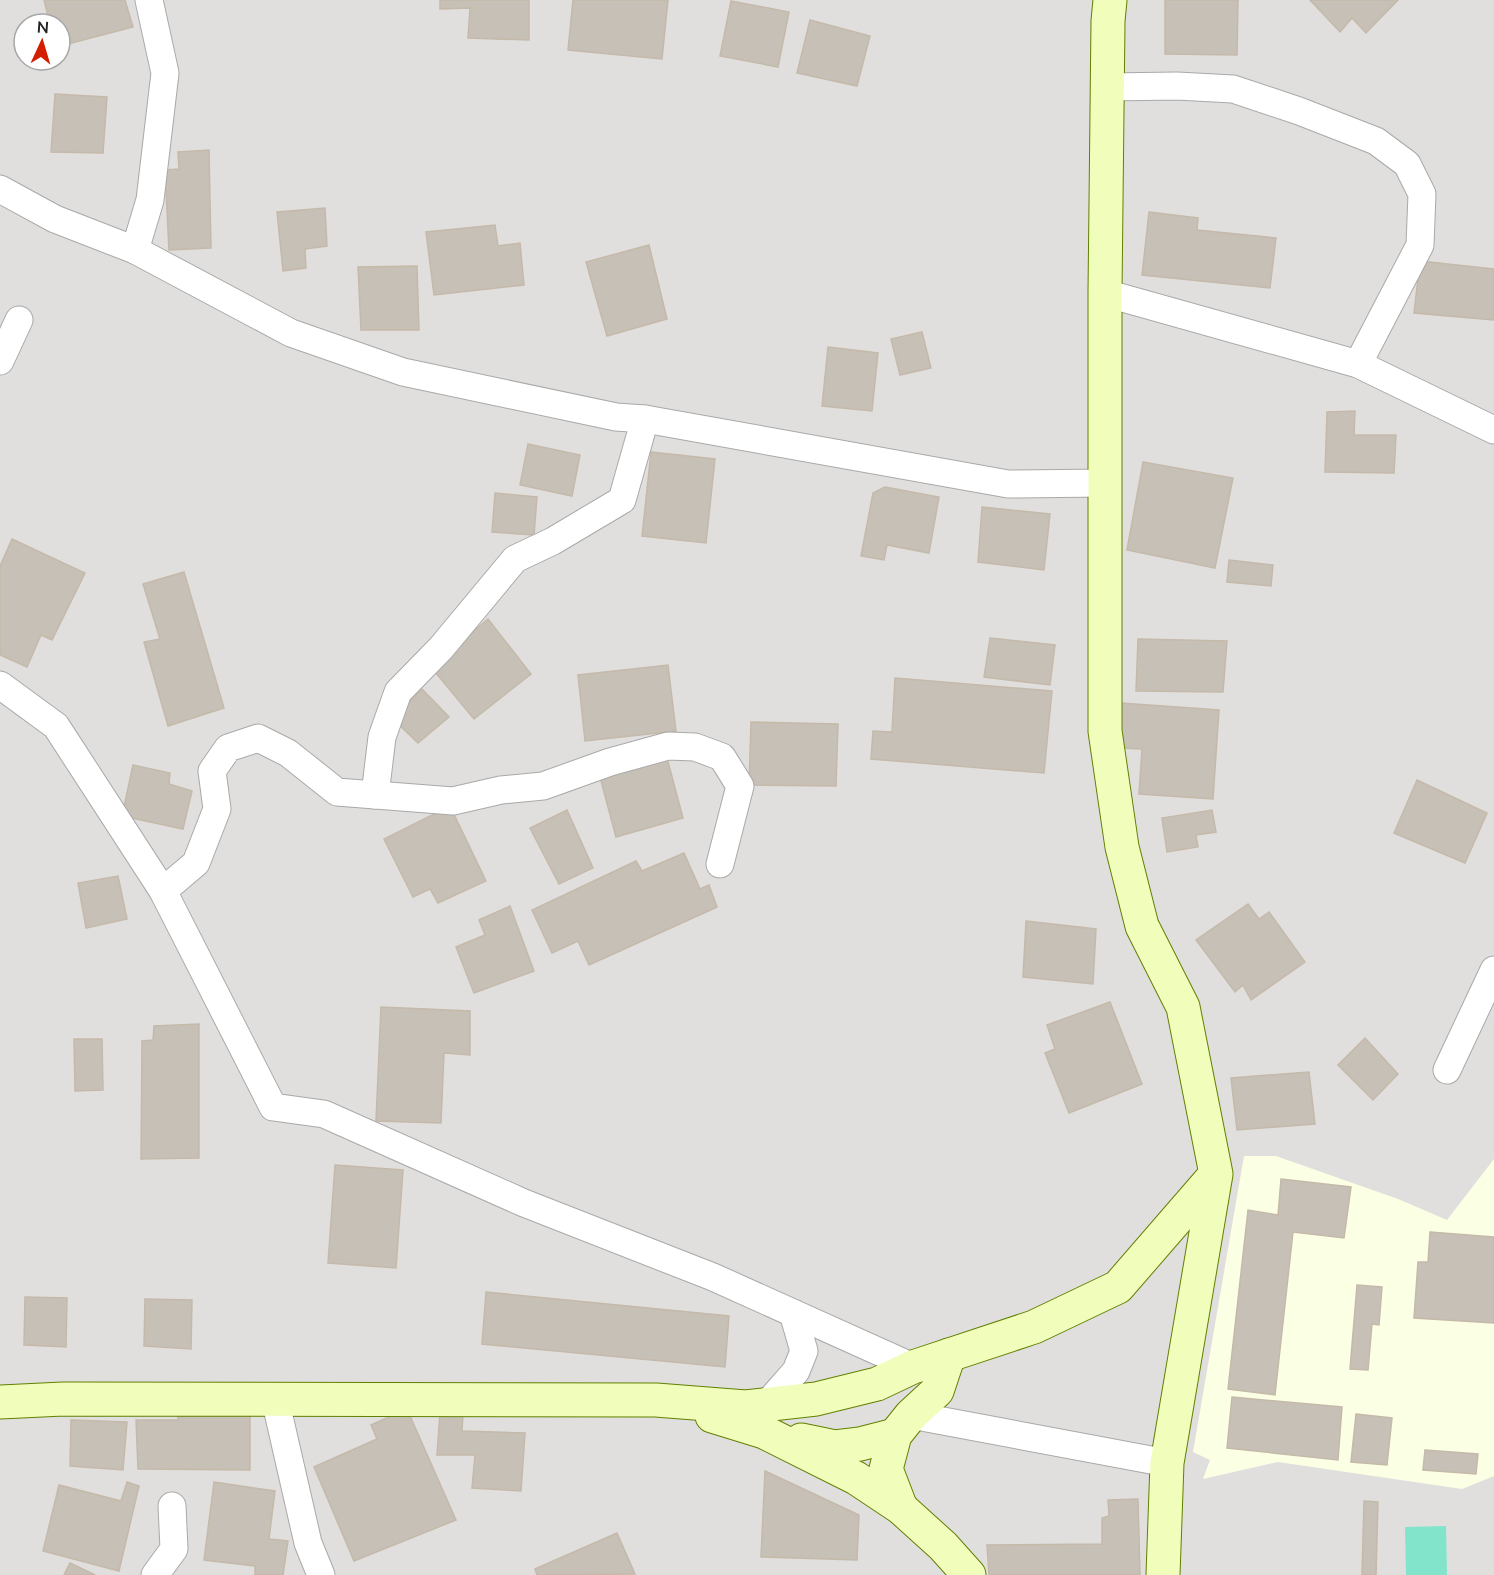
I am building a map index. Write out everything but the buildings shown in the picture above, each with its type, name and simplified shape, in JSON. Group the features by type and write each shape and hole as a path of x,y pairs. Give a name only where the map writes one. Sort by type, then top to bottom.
{"street":[{"path":"135,250 150,200 165,73 149,0"},
{"path":"1110,0 1105,293 1105,732 1122,847 1142,926 1183,1007 1216,1174 1167,1463 1163,1575"},
{"path":"1107,87 1177,86 1233,89 1299,111 1376,141 1407,164 1422,194 1420,245 1358,364"},
{"path":"0,189 55,219 135,250 291,333 403,372 616,417 645,419 1008,484 1105,483"},
{"path":"1105,293 1358,364 1494,430"},
{"path":"0,361 19,320"},
{"path":"375,795 382,737 398,692 441,648 514,559 553,541 622,500 645,419"},
{"path":"0,685 56,726 163,891 273,1107 324,1114 524,1203 714,1277 912,1367 920,1393 903,1425 886,1469 901,1508"},
{"path":"163,891 196,862 217,809 213,771 228,748 258,738 288,753 337,792 453,801 501,790 543,786 610,762 668,746 695,747 722,757 740,786 720,864"},
{"path":"1447,1070 1494,970"},
{"path":"765,1418 816,1399 877,1384 912,1367 1034,1327 1118,1287 1216,1174"},
{"path":"765,1418 796,1371 804,1351 793,1313"},
{"path":"838,1459 831,1438 832,1415 868,1362 864,1345"},
{"path":"838,1459 860,1444 903,1425 937,1391 949,1355"},
{"path":"0,1402 63,1399 656,1400 765,1418 838,1459 901,1508 943,1546 969,1575"},
{"path":"274,1399 308,1543 321,1575"},
{"path":"903,1425 1167,1463"},
{"path":"154,1575 174,1549 172,1506"}],"shaded area":[{"path":"0,0 1494,0 1494,1575 0,1575"},
{"path":"1244,1156 1276,1156 1398,1199 1447,1220 1494,1159 1494,1476 1462,1489 1278,1462 1203,1479 1210,1460 1193,1452"}],"green space":[{"path":"1446,1526 1447,1575 1406,1575 1405,1527"}]}
